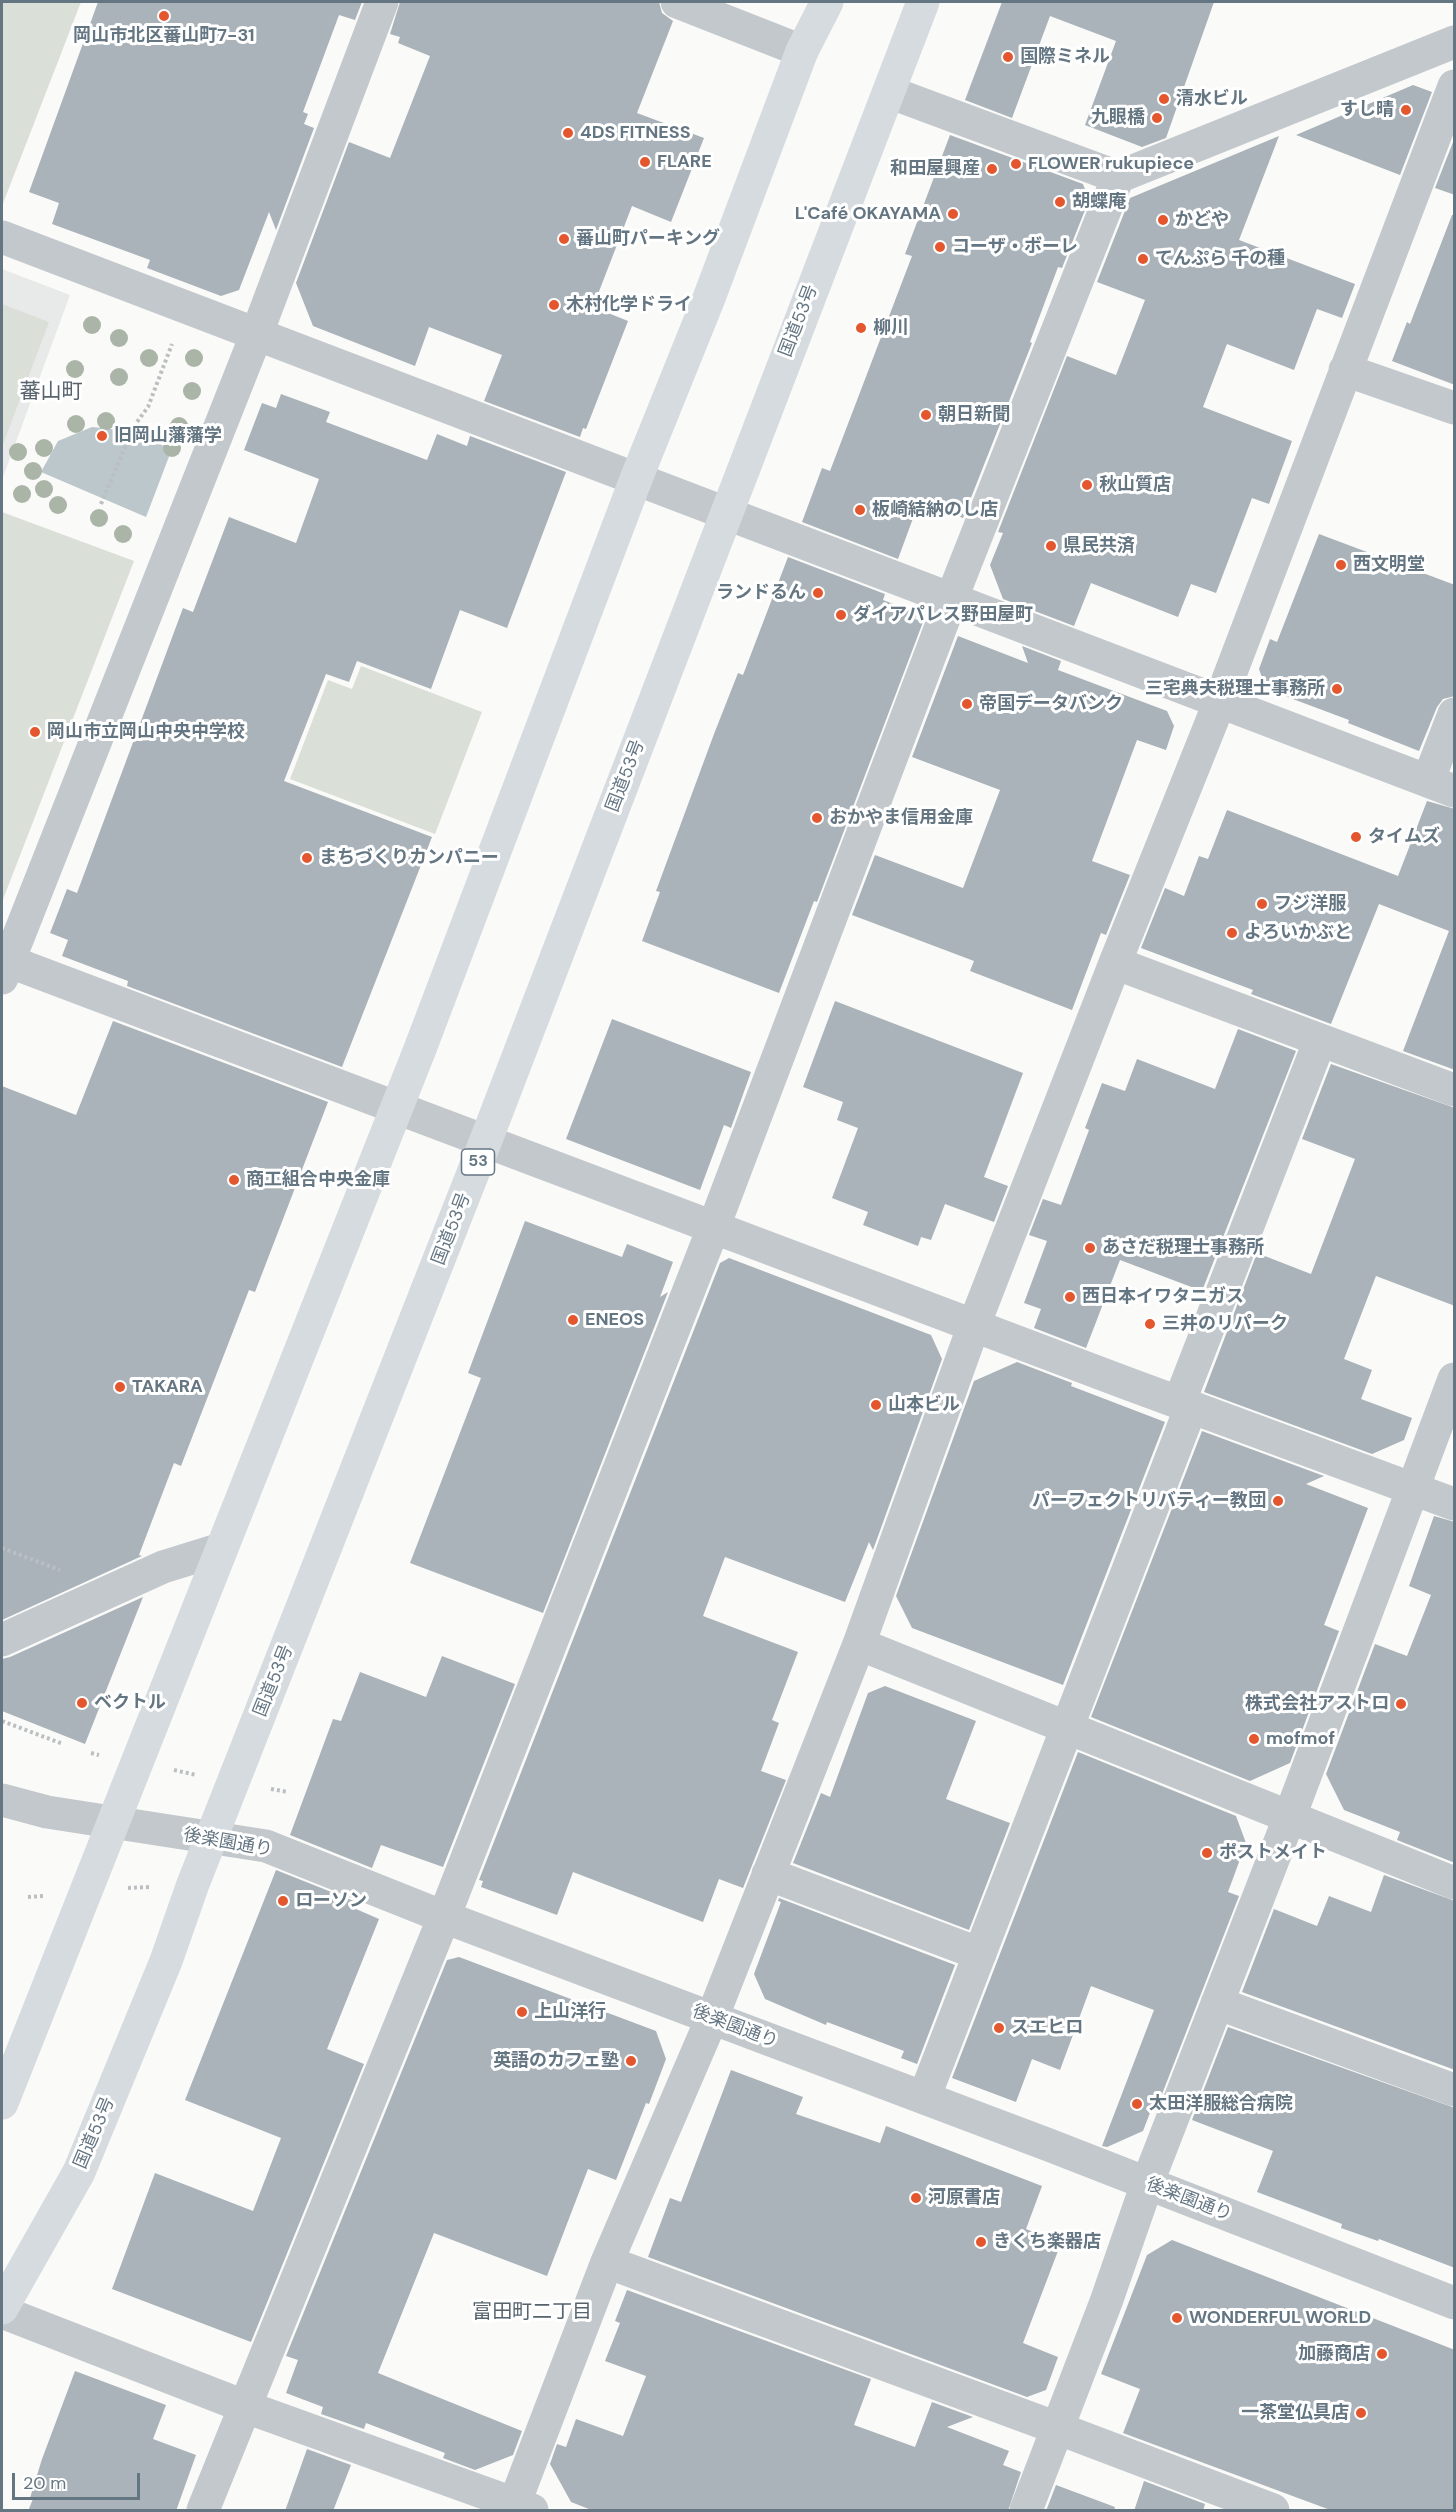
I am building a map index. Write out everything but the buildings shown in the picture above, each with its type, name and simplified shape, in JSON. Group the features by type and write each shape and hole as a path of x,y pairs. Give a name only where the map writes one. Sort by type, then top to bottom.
{"highway":[{"path":"2,2103 111,1823 397,1107 802,51 827,2"},
{"name":"国道53号","path":"2,2310 79,2172 166,1961 193,1884 486,1140 923,2"}],"street":[{"path":"382,2 257,333 5,970 397,1107 1185,1405 1455,1504"},
{"path":"677,2 802,51"},
{"path":"889,92 1118,177 1455,42"},
{"path":"2,2310 246,2407 520,2508 607,2262 712,2018 859,1644 974,1325 1114,963 1220,701 1455,86"},
{"path":"203,2511 444,1917 714,1226 951,600 1118,177"},
{"path":"2,237 1441,786 1455,714"},
{"path":"1345,370 1455,408"},
{"path":"1114,963 1455,1090"},
{"path":"924,2098 1068,1728 1320,1040"},
{"path":"1026,2511 1106,2302 1147,2184 1290,1816 1455,1378"},
{"path":"2,1640 163,1567 221,1549"},
{"path":"859,1644 1455,1883"},
{"name":"後楽園通り","path":"2,1800 47,1812 266,1846 444,1917 924,2098 1455,2303"},
{"path":"768,1874 980,1954"},
{"path":"1217,2003 1455,2090"},
{"path":"607,2262 1058,2428 1273,2511"}],"path":[{"path":"101,504 134,426 147,407 186,307"},
{"path":"2,1548 111,1590"},
{"path":"2,1722 63,1744"},
{"path":"91,1753 288,1792"},
{"path":"28,1897 193,1884"}],"shaded area":[{"path":"2,2 81,2 2,206"},
{"path":"2,269 70,295 2,480"},
{"path":"2,304 49,322 2,447"},
{"path":"92,427 129,431 162,445 170,454 146,517 41,472 58,441"},
{"name":"岡山市立岡山中央中学校","path":"2,512 134,561 2,902"},
{"path":"361,666 482,712 435,834 290,779 328,680 352,689"}],"place":[{"name":"岡山市北区蕃山町7-31","path":"164,16"},
{"name":"国際ミネル","path":"1008,57"},
{"name":"清水ビル","path":"1164,99"},
{"name":"すし晴","path":"1406,110"},
{"name":"九眼橋","path":"1157,118"},
{"name":"4DS FITNESS","path":"568,133"},
{"name":"FLARE","path":"645,162"},
{"name":"FLOWER rukupiece","path":"1016,164"},
{"name":"和田屋興産","path":"992,169"},
{"name":"胡蝶庵","path":"1060,202"},
{"name":"L'Café OKAYAMA","path":"953,214"},
{"name":"かどや","path":"1163,220"},
{"name":"蕃山町パーキング","path":"564,239"},
{"name":"コーザ・ボーレ","path":"940,247"},
{"name":"てんぷら 千の種","path":"1143,259"},
{"name":"木村化学ドライ","path":"554,305"},
{"name":"柳川","path":"861,328"},
{"name":"朝日新聞","path":"926,415"},
{"name":"旧岡山藩藩学","path":"102,436"},
{"name":"秋山質店","path":"1087,485"},
{"name":"板崎結納のし店","path":"860,510"},
{"name":"県民共済","path":"1051,546"},
{"name":"西文明堂","path":"1341,565"},
{"name":"ランドるん","path":"818,593"},
{"name":"ダイアパレス野田屋町","path":"841,615"},
{"name":"三宅典夫税理士事務所","path":"1337,689"},
{"name":"帝国データバンク","path":"967,704"},
{"name":"岡山市立岡山中央中学校","path":"35,732"},
{"name":"おかやま信用金庫","path":"817,818"},
{"name":"タイムズ","path":"1356,837"},
{"name":"まちづくりカンパニー","path":"307,858"},
{"name":"フジ洋服","path":"1262,904"},
{"name":"よろいかぶと","path":"1232,933"},
{"name":"商工組合中央金庫","path":"234,1180"},
{"name":"あさだ税理士事務所","path":"1090,1248"},
{"name":"西日本イワタニガス","path":"1070,1297"},
{"name":"ENEOS","path":"573,1320"},
{"name":"三井のリパーク","path":"1150,1324"},
{"name":"TAKARA","path":"120,1387"},
{"name":"山本ビル","path":"876,1405"},
{"name":"パーフェクトリバティー教団","path":"1278,1501"},
{"name":"ベクトル","path":"82,1703"},
{"name":"株式会社アストロ","path":"1401,1704"},
{"name":"mofmof","path":"1254,1739"},
{"name":"ポストメイト","path":"1207,1853"},
{"name":"ローソン","path":"283,1901"},
{"name":"上山洋行","path":"522,2012"},
{"name":"スエヒロ","path":"999,2028"},
{"name":"英語のカフェ塾","path":"631,2061"},
{"name":"太田洋服総合病院","path":"1137,2104"},
{"name":"河原書店","path":"916,2198"},
{"name":"きくち楽器店","path":"981,2242"},
{"name":"WONDERFUL WORLD","path":"1177,2318"},
{"name":"加藤商店","path":"1382,2354"},
{"name":"一茶堂仏具店","path":"1361,2413"}],"district":[{"name":"蕃山町","path":"51,392"},
{"name":"富田町二丁目","path":"532,2313"}]}
